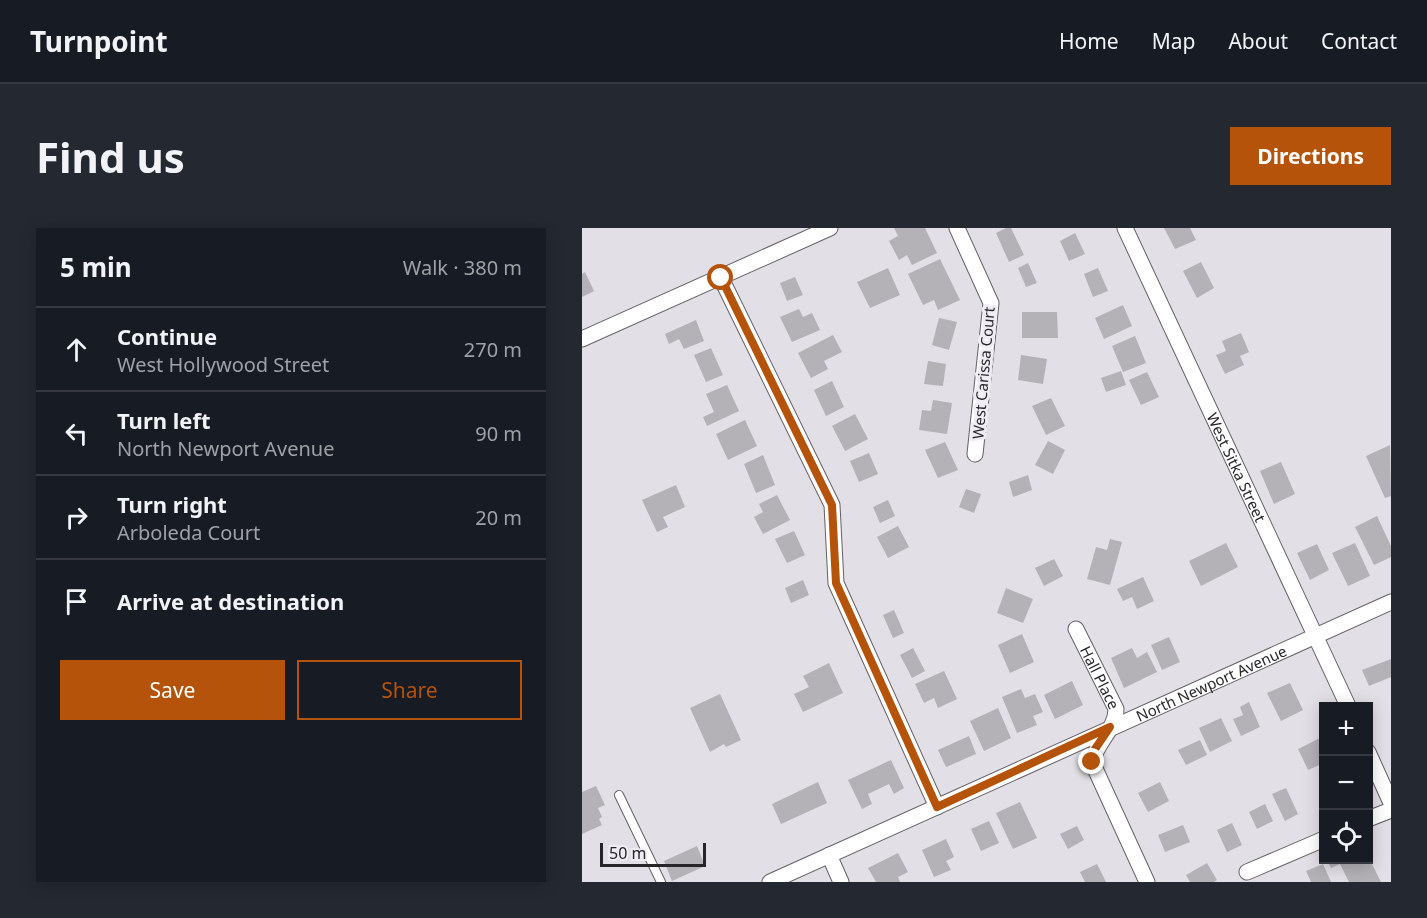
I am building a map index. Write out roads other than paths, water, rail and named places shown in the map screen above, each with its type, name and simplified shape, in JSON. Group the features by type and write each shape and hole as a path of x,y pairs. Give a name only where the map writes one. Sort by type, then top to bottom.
{"street":[{"path":"582,339 830,228"},
{"name":"West Carissa Court","path":"957,228 991,303 975,454"},
{"name":"West Sitka Street","path":"1125,228 1346,702"},
{"path":"721,278 832,505 836,583 937,807"},
{"name":"North Newport Avenue","path":"770,882 1391,602"},
{"name":"Hall Place","path":"1076,629 1116,709 1116,716 1110,727"},
{"path":"1110,727 1095,749 1092,762 1147,882"},
{"path":"1370,756 1391,803"},
{"path":"1373,817 1391,810"},
{"path":"1247,872 1319,841"},
{"path":"829,855 841,882"}],"lane":[{"path":"619,795 661,882"}]}
